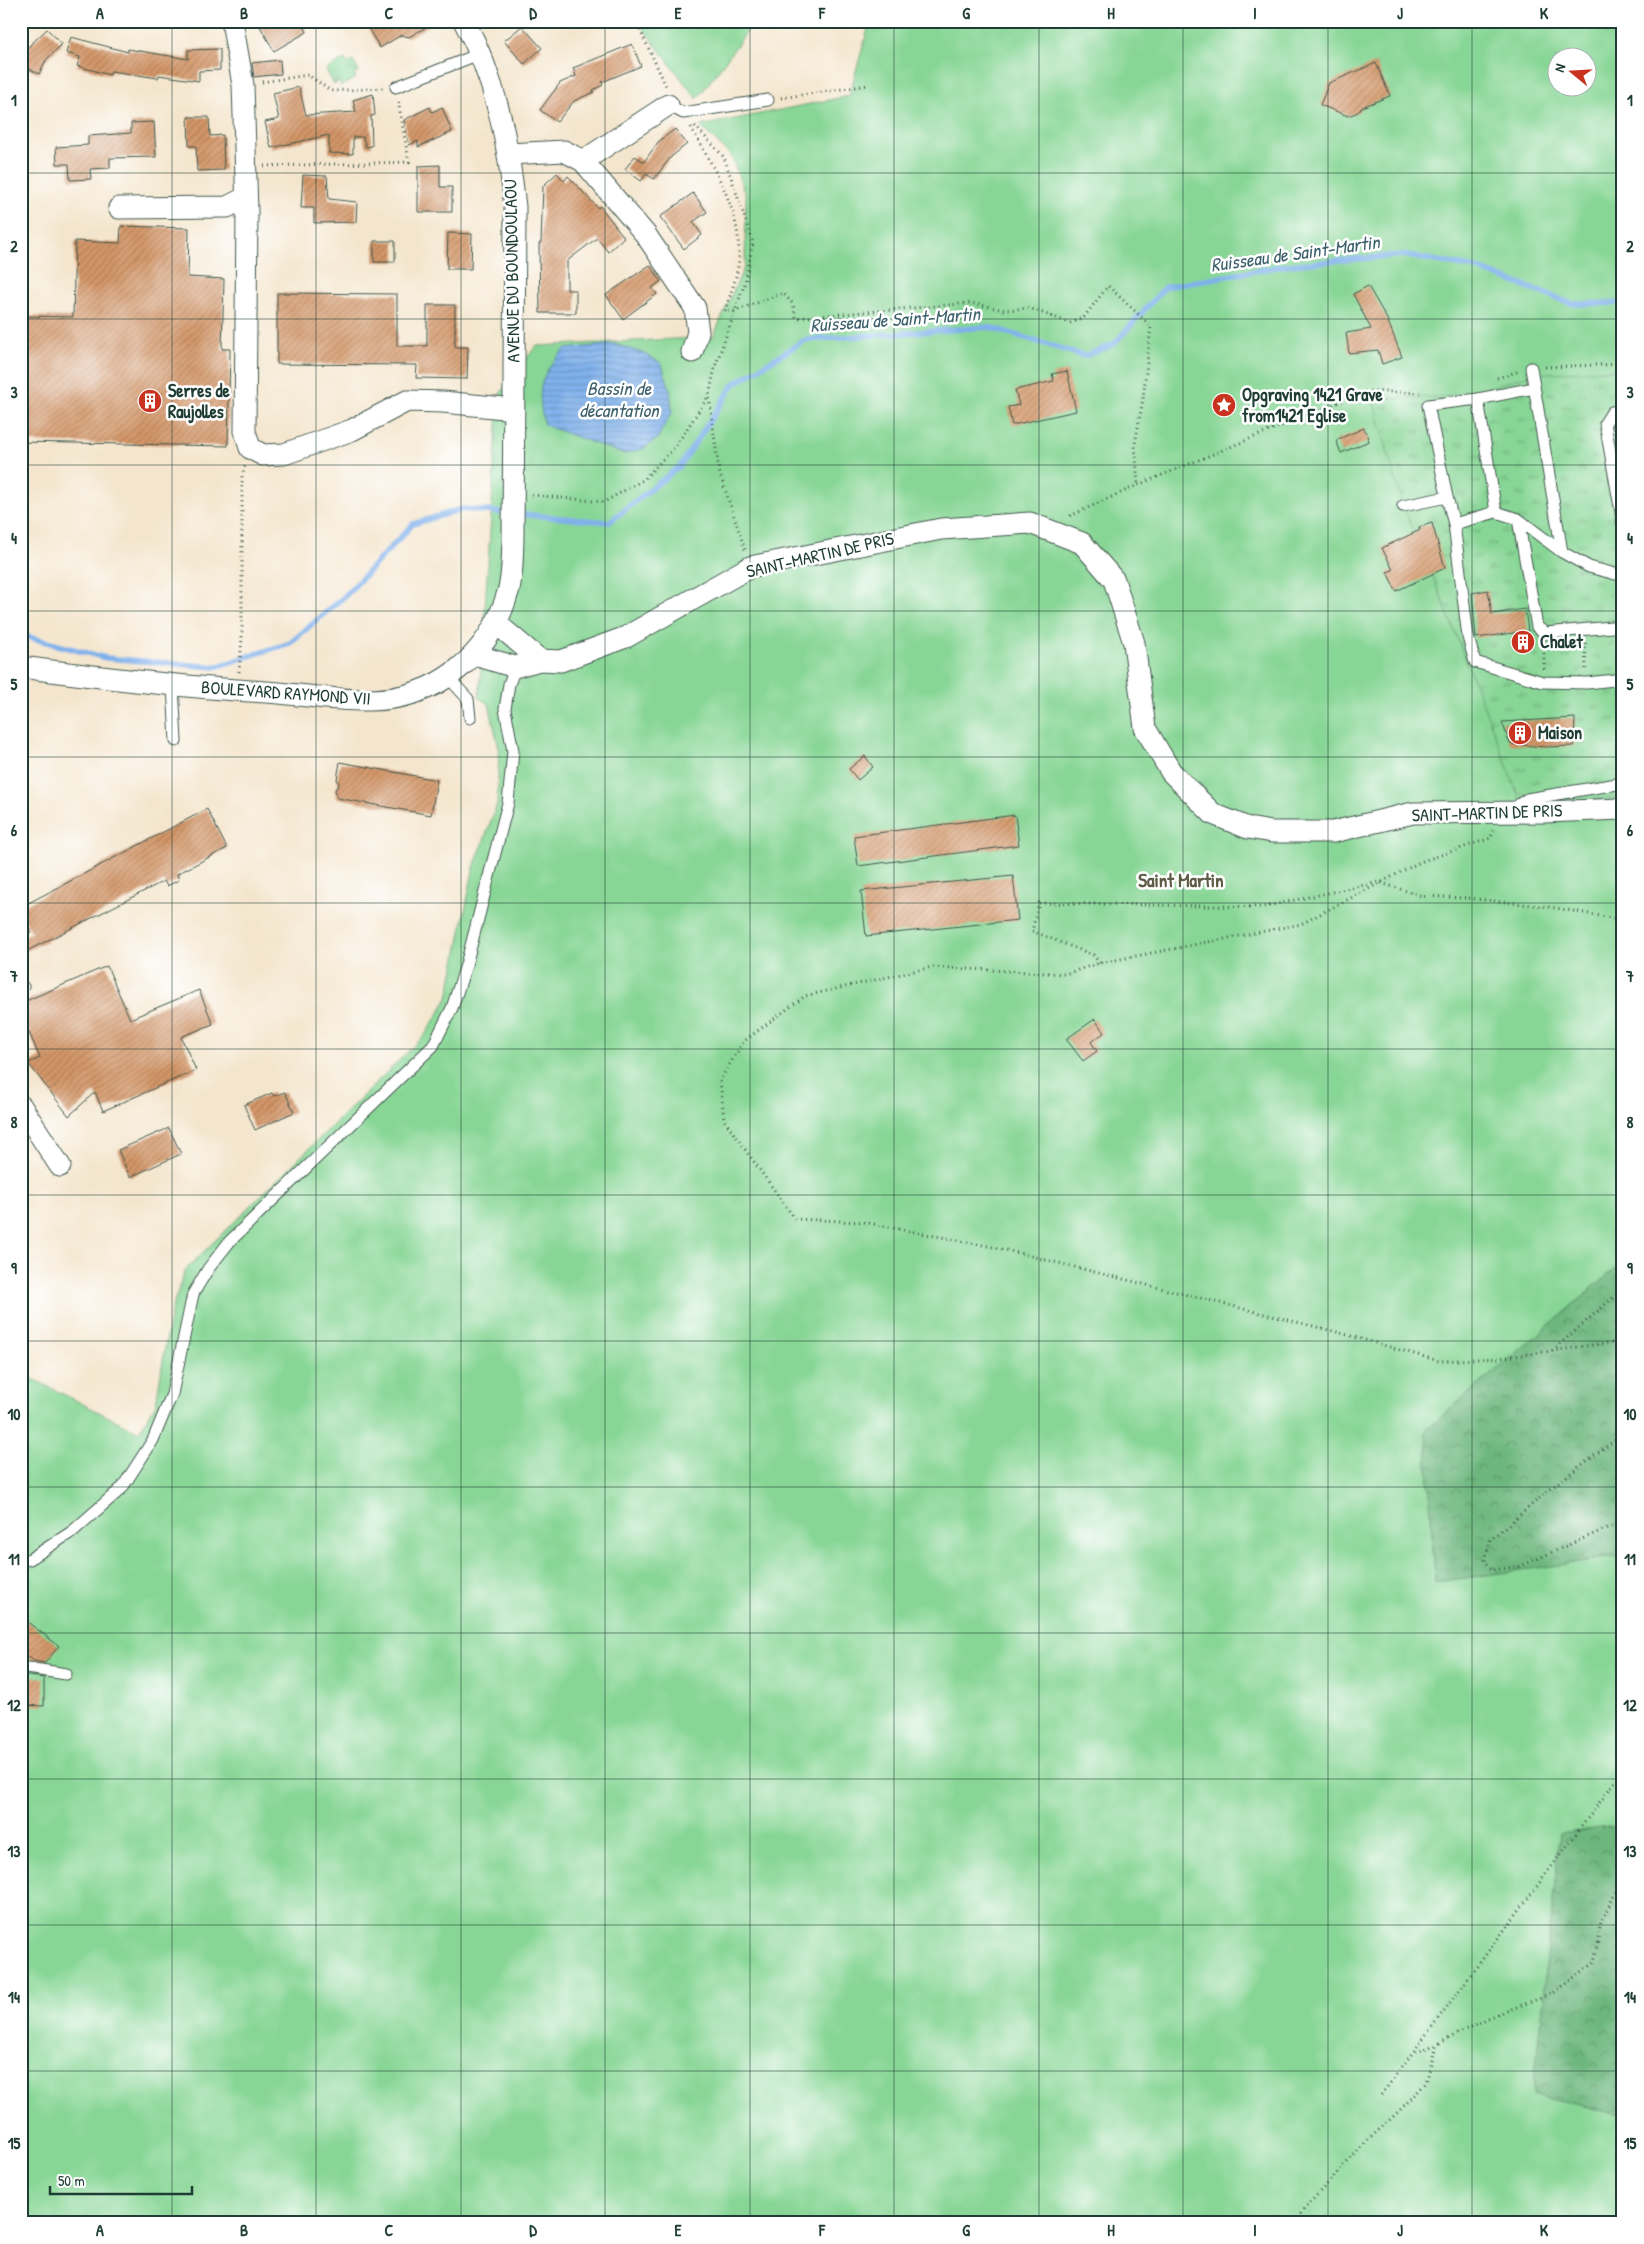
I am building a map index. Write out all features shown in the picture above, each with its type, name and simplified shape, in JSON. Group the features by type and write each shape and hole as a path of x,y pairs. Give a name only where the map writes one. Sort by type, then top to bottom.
{"street":[{"path":"232,21 243,85 246,167 245,198 247,211 245,431 250,448 263,455 284,454 352,430 407,401 443,402 514,409"},
{"name":"AVENUE DU BOUNDOULAOU","path":"464,21 493,90 509,154 515,207 514,492"},
{"path":"583,161 676,109"},
{"path":"509,154 564,151 583,161 646,235 695,308 698,332 692,352"},
{"path":"119,208 227,207 245,198"},
{"name":"BOULEVARD RAYMOND VII","path":"21,666 173,686 371,700 413,694 448,677 475,655 497,624 509,591 514,492"},
{"name":"SAINT-MARTIN DE PRIS","path":"515,667 532,654 561,661 626,637 750,567 941,529 1030,523 1082,543 1114,580 1134,643 1145,728 1171,772 1213,814 1248,828 1272,832 1333,832 1413,813 1623,809"},
{"path":"497,624 532,654"},
{"path":"475,655 515,667"},
{"path":"21,1106 60,1166"}],"lane":[{"path":"396,88 479,54"},
{"path":"676,109 768,100"},
{"path":"1531,368 1562,552"},
{"path":"1534,388 1478,399 1428,405 1454,524 1468,637 1474,662 1543,682 1587,683 1623,678"},
{"path":"1478,399 1496,512"},
{"path":"1623,410 1612,412 1605,423 1623,524"},
{"path":"1403,506 1447,498"},
{"path":"1454,524 1496,512 1518,519 1562,552 1589,567 1623,576"},
{"path":"1518,519 1537,627 1545,633 1623,626"},
{"path":"21,1560 30,1559 73,1531 122,1488 153,1440 172,1394 193,1294 208,1268 230,1241 433,1046 452,1008 466,965 508,803 512,751 505,709 509,684 515,667"},
{"path":"448,677 468,699 470,718"},
{"path":"173,686 176,741"},
{"path":"1502,812 1527,798 1623,783"},
{"path":"21,1667 66,1674"}],"path":[{"path":"636,21 676,109 713,164 738,225 739,260 725,311 735,311 783,293 793,304 796,318 971,303 1004,310 1029,308 1070,323 1084,317 1108,286 1149,324 1144,399 1135,444 1138,485"},
{"path":"243,85 308,75 331,91 396,88 409,162 246,167"},
{"path":"768,100 869,85"},
{"path":"676,109 724,157 752,242 745,283 715,367 709,396 719,471 750,567"},
{"path":"1067,516 1076,515 1138,485 1366,391"},
{"path":"514,492 551,498 604,502 643,480 675,447 709,396"},
{"path":"239,667 242,639 242,476 250,448"},
{"path":"1584,630 1587,683"},
{"path":"1543,682 1545,633"},
{"path":"1502,812 1491,838 1420,862 1378,882 1301,924 1100,963 1065,974 932,967 805,996 744,1041 720,1080 724,1120 795,1219 863,1222 998,1248 1338,1332 1439,1361 1500,1358 1623,1341"},
{"path":"1100,963 1093,955 1032,931 1039,903 1263,907 1378,882 1422,896 1467,898 1550,906 1623,920"},
{"path":"1551,1352 1623,1289"},
{"path":"1623,1434 1560,1481 1490,1540 1484,1561 1493,1570 1521,1566 1623,1521"},
{"path":"1382,2096 1623,1771"},
{"path":"1623,1802 1623,1833"},
{"path":"1416,2052 1436,2045 1488,2018 1550,1994 1594,1963 1601,1921 1623,1879"},
{"path":"1295,2223 1304,2209 1365,2143 1426,2083 1436,2045"}],"green space":[{"path":"637,21 755,21 697,99"},
{"path":"870,21 1623,21 1623,1262 1426,1430 1435,1582 1623,1556 1623,1825 1560,1834 1533,2093 1623,2116 1623,2223 21,2223 21,1373 139,1432 156,1403 171,1311 185,1270 425,1035 448,998 473,870 497,804 499,749 489,704 479,698 499,395 536,346 713,337 745,265 746,196 731,156 700,126 849,96"},
{"path":"345,59 348,64 353,61 359,71 354,74 356,78 341,86 339,82 334,85 326,70"},
{"path":"1623,369 1623,798 1521,802 1435,581 1403,506 1373,399 1443,397 1477,391 1533,374"},
{"path":"1623,1262 1623,1556 1435,1582 1426,1430"},
{"path":"1623,1825 1623,2116 1533,2094 1560,1834"}],"water":[{"name":"Bassin de décantation","path":"614,344 642,353 661,363 670,389 672,412 657,439 643,449 624,454 544,425 540,392 549,367 565,349"}],"building":[{"path":"257,21 301,21 307,32 274,51"},
{"path":"367,21 437,21 409,37 401,35 380,48 369,30 371,28 366,27"},
{"path":"522,26 542,48 524,64 504,41"},
{"path":"47,29 62,44 46,60 39,74 21,65 21,61 30,45"},
{"path":"71,37 128,52 128,49 188,59 188,50 220,49 220,70 199,71 199,81 159,75 158,78 111,71 110,75 77,66 80,57 66,53"},
{"path":"632,44 641,66 602,82 603,85 593,90 594,92 574,101 557,122 540,110 560,83 576,76 573,68"},
{"path":"280,60 281,74 254,77 252,63"},
{"path":"1376,63 1390,96 1362,107 1358,112 1348,116 1320,105 1329,83"},
{"path":"299,87 306,115 356,112 353,100 373,94 375,115 371,116 372,146 366,147 363,137 353,137 353,154 329,153 329,135 271,148 265,122 279,119 273,93"},
{"path":"430,107 432,112 442,107 452,132 418,147 418,141 409,145 404,120"},
{"path":"188,117 209,117 210,136 223,135 224,170 197,171 196,146 189,146"},
{"path":"154,122 156,157 110,158 110,168 90,169 91,179 70,180 69,164 57,164 56,147 88,145 88,136 131,133 131,123"},
{"path":"675,129 687,144 671,157 654,179 646,174 641,181 625,169 635,156 644,162 658,142"},
{"path":"440,165 440,187 452,187 452,212 418,212 418,166"},
{"path":"557,173 564,181 568,176 598,208 600,206 624,237 608,252 597,238 567,261 567,290 576,290 576,313 540,313 539,243 541,243 543,186"},
{"path":"303,175 327,176 329,199 357,202 356,222 314,223 314,208 301,208"},
{"path":"693,193 707,212 693,222 702,235 684,249 660,217"},
{"path":"121,226 189,228 188,277 224,279 222,349 230,349 228,446 21,442 21,316 73,317 75,241 120,243"},
{"path":"448,233 472,234 471,269 447,269"},
{"path":"374,241 395,241 395,262 374,262"},
{"path":"650,265 661,281 652,288 657,294 623,319 606,295"},
{"path":"1368,286 1387,319 1402,357 1382,364 1378,350 1349,353 1346,333 1371,329 1353,294"},
{"path":"277,293 397,294 397,346 427,346 427,305 455,305 455,347 468,347 467,379 416,378 417,365 277,364"},
{"path":"1067,371 1076,411 1012,425 1008,407 1019,405 1015,390 1054,381 1052,374"},
{"path":"1364,428 1369,441 1341,453 1336,440"},
{"path":"1432,523 1445,568 1396,591 1387,572 1393,570 1382,548 1420,530 1419,527"},
{"path":"1488,590 1492,614 1525,609 1528,631 1476,638 1472,593"},
{"path":"1575,718 1574,746 1545,747 1510,744 1502,722"},
{"path":"865,756 873,767 858,780 849,769"},
{"path":"340,762 437,780 431,815 337,798 335,790 339,784 337,779"},
{"path":"207,809 227,848 177,874 179,880 167,886 164,881 21,954 21,937 31,932 21,914 21,907"},
{"path":"1015,815 1019,845 858,866 854,836"},
{"path":"1013,876 1018,920 866,936 861,891"},
{"path":"107,966 130,1019 199,990 213,1024 181,1037 196,1070 103,1111 95,1092 69,1116 28,1063 40,1058 21,1014 21,1003"},
{"path":"1095,1019 1104,1033 1091,1042 1097,1051 1083,1061 1066,1039"},
{"path":"285,1092 294,1112 255,1130 244,1105 272,1093 274,1096"},
{"path":"169,1128 181,1154 130,1177 118,1150"},
{"path":"21,1617 59,1646 45,1663 34,1661 21,1651"},
{"path":"21,1675 44,1678 44,1706 21,1705"}],"waterway":[{"name":"Ruisseau de Saint-Martin","path":"517,514 609,522 680,466 734,384 805,340 989,327 1085,356 1114,344 1165,287 1288,265 1403,255 1476,268 1573,304 1623,303"},
{"name":"Ruisseau de Saint-Martin","path":"21,635 106,658 215,667 290,643 345,596 413,524 462,509 508,513"}],"place":[{"name":"Serres de Raujolles","path":"150,401"},
{"name":"Opgraving 1421 Grave from1421 Eglise","path":"1224,405"},
{"name":"Chalet","path":"1523,642"},
{"name":"Maison","path":"1520,733"}],"district":[{"name":"Saint Martin","path":"1181,880"}]}
